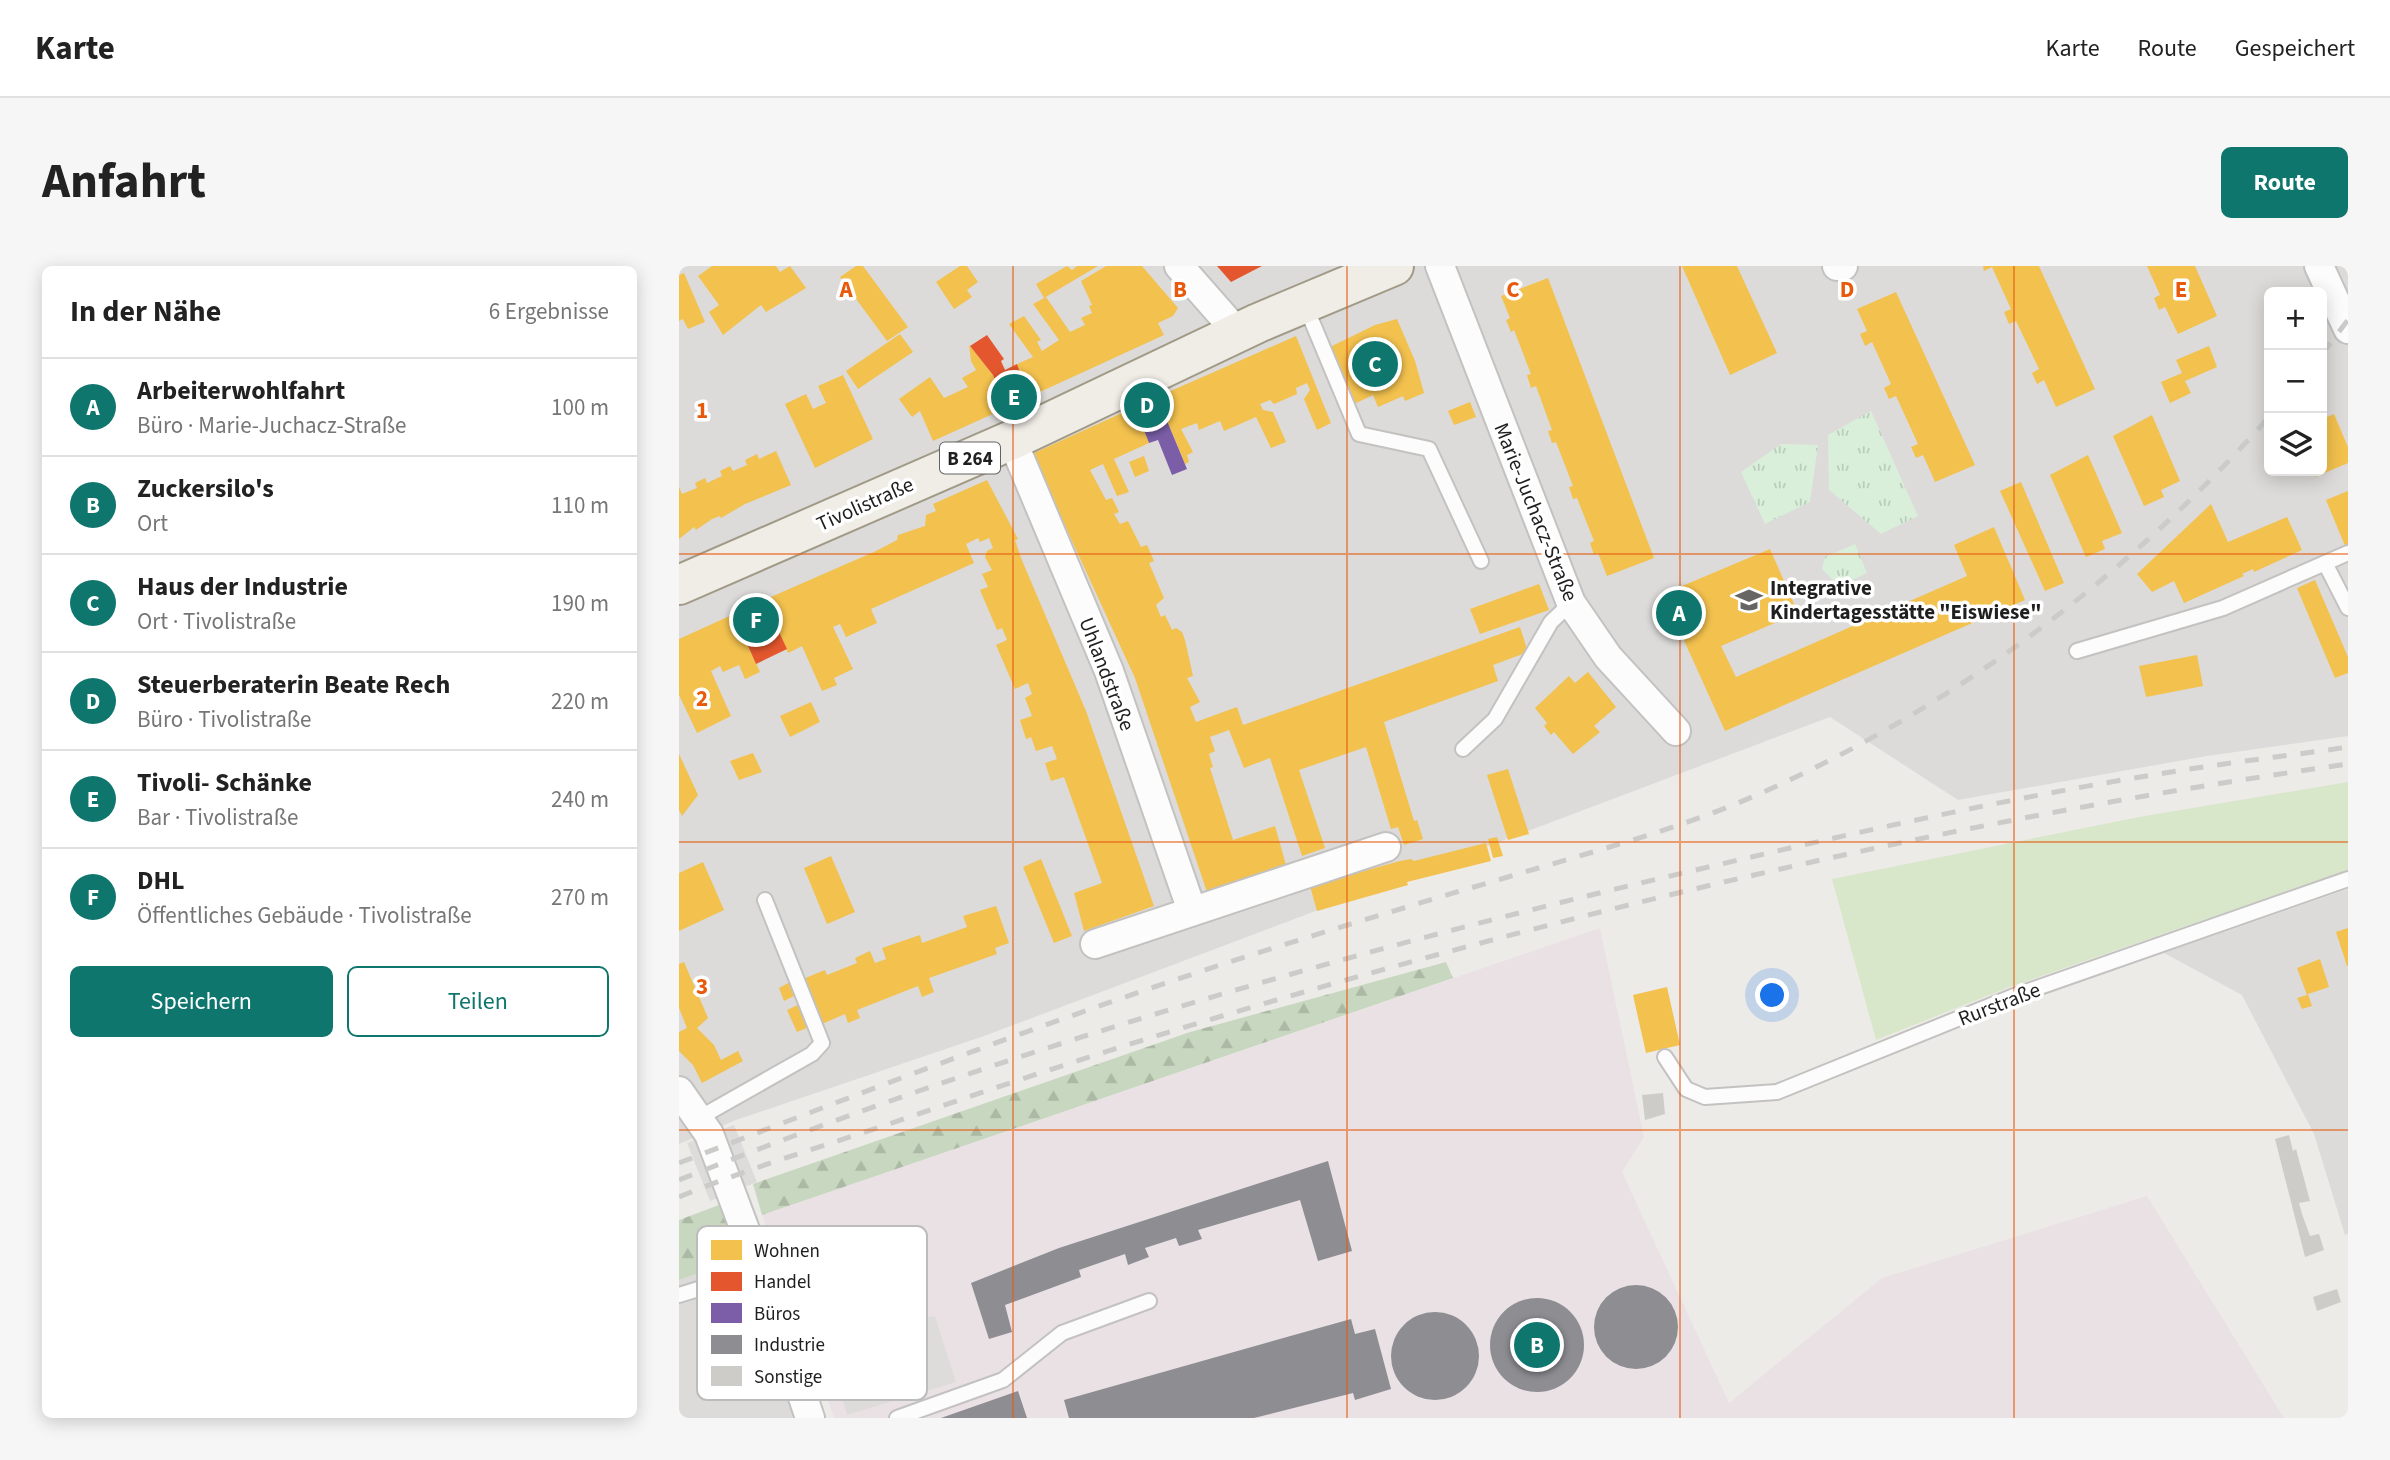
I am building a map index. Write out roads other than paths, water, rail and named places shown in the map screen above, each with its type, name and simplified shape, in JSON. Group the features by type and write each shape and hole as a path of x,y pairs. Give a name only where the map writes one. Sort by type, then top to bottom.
{"main road":[{"name":"Tivolistraße","path":"679,585 1012,440 1237,332 1394,266"}],"street":[{"path":"1179,266 1237,332"},
{"name":"Marie-Juchacz-Straße","path":"1440,266 1571,603 1608,657 1676,731"},
{"path":"1837,266 1843,266"},
{"path":"2319,266 2348,330"},
{"name":"Uhlandstraße","path":"1012,440 1109,671 1192,911"},
{"path":"1095,944 1386,847"},
{"path":"679,1091 709,1134 744,1226"},
{"path":"804,1400 810,1418"}],"lane":[{"path":"1304,303 1359,434 1429,449 1481,561"},
{"path":"2077,651 2223,608 2348,553"},
{"path":"2325,563 2348,608"},
{"path":"1463,749 1495,719 1551,622 1571,603"},
{"name":"Rurstraße","path":"1665,1057 1686,1089 1705,1097 1777,1092 2014,996 2348,879"},
{"path":"699,1118 812,1054 822,1042 765,900"},
{"path":"679,1295 697,1289"},
{"path":"897,1418 1003,1380 1062,1333 1149,1301"}],"railway":[{"path":"2325,350 2348,320"},
{"path":"679,1163 892,1081 1107,1003 1283,945 1653,834 1738,803 1813,768 1886,730 1957,687 2025,640 2091,589 2153,535 2264,422"},
{"path":"679,1180 801,1133 1050,1047 1301,971 1555,904 1945,814 2144,776 2348,747"},
{"path":"679,1197 785,1158 1139,1041 1500,938 1640,902 1921,838 2205,786 2348,764"}],"place":[{"name":"Haus der Industrie","path":"1375,364"},
{"name":"Tivoli- Schänke","path":"1014,397"},
{"name":"Steuerberaterin Beate Rech","path":"1147,405"},
{"name":"Integrative Kindertagesstätte \"Eiswiese\"","path":"1749,600"},
{"name":"Arbeiterwohlfahrt","path":"1679,613"},
{"name":"DHL","path":"756,620"},
{"name":"Zuckersilo's","path":"1537,1345"}]}
